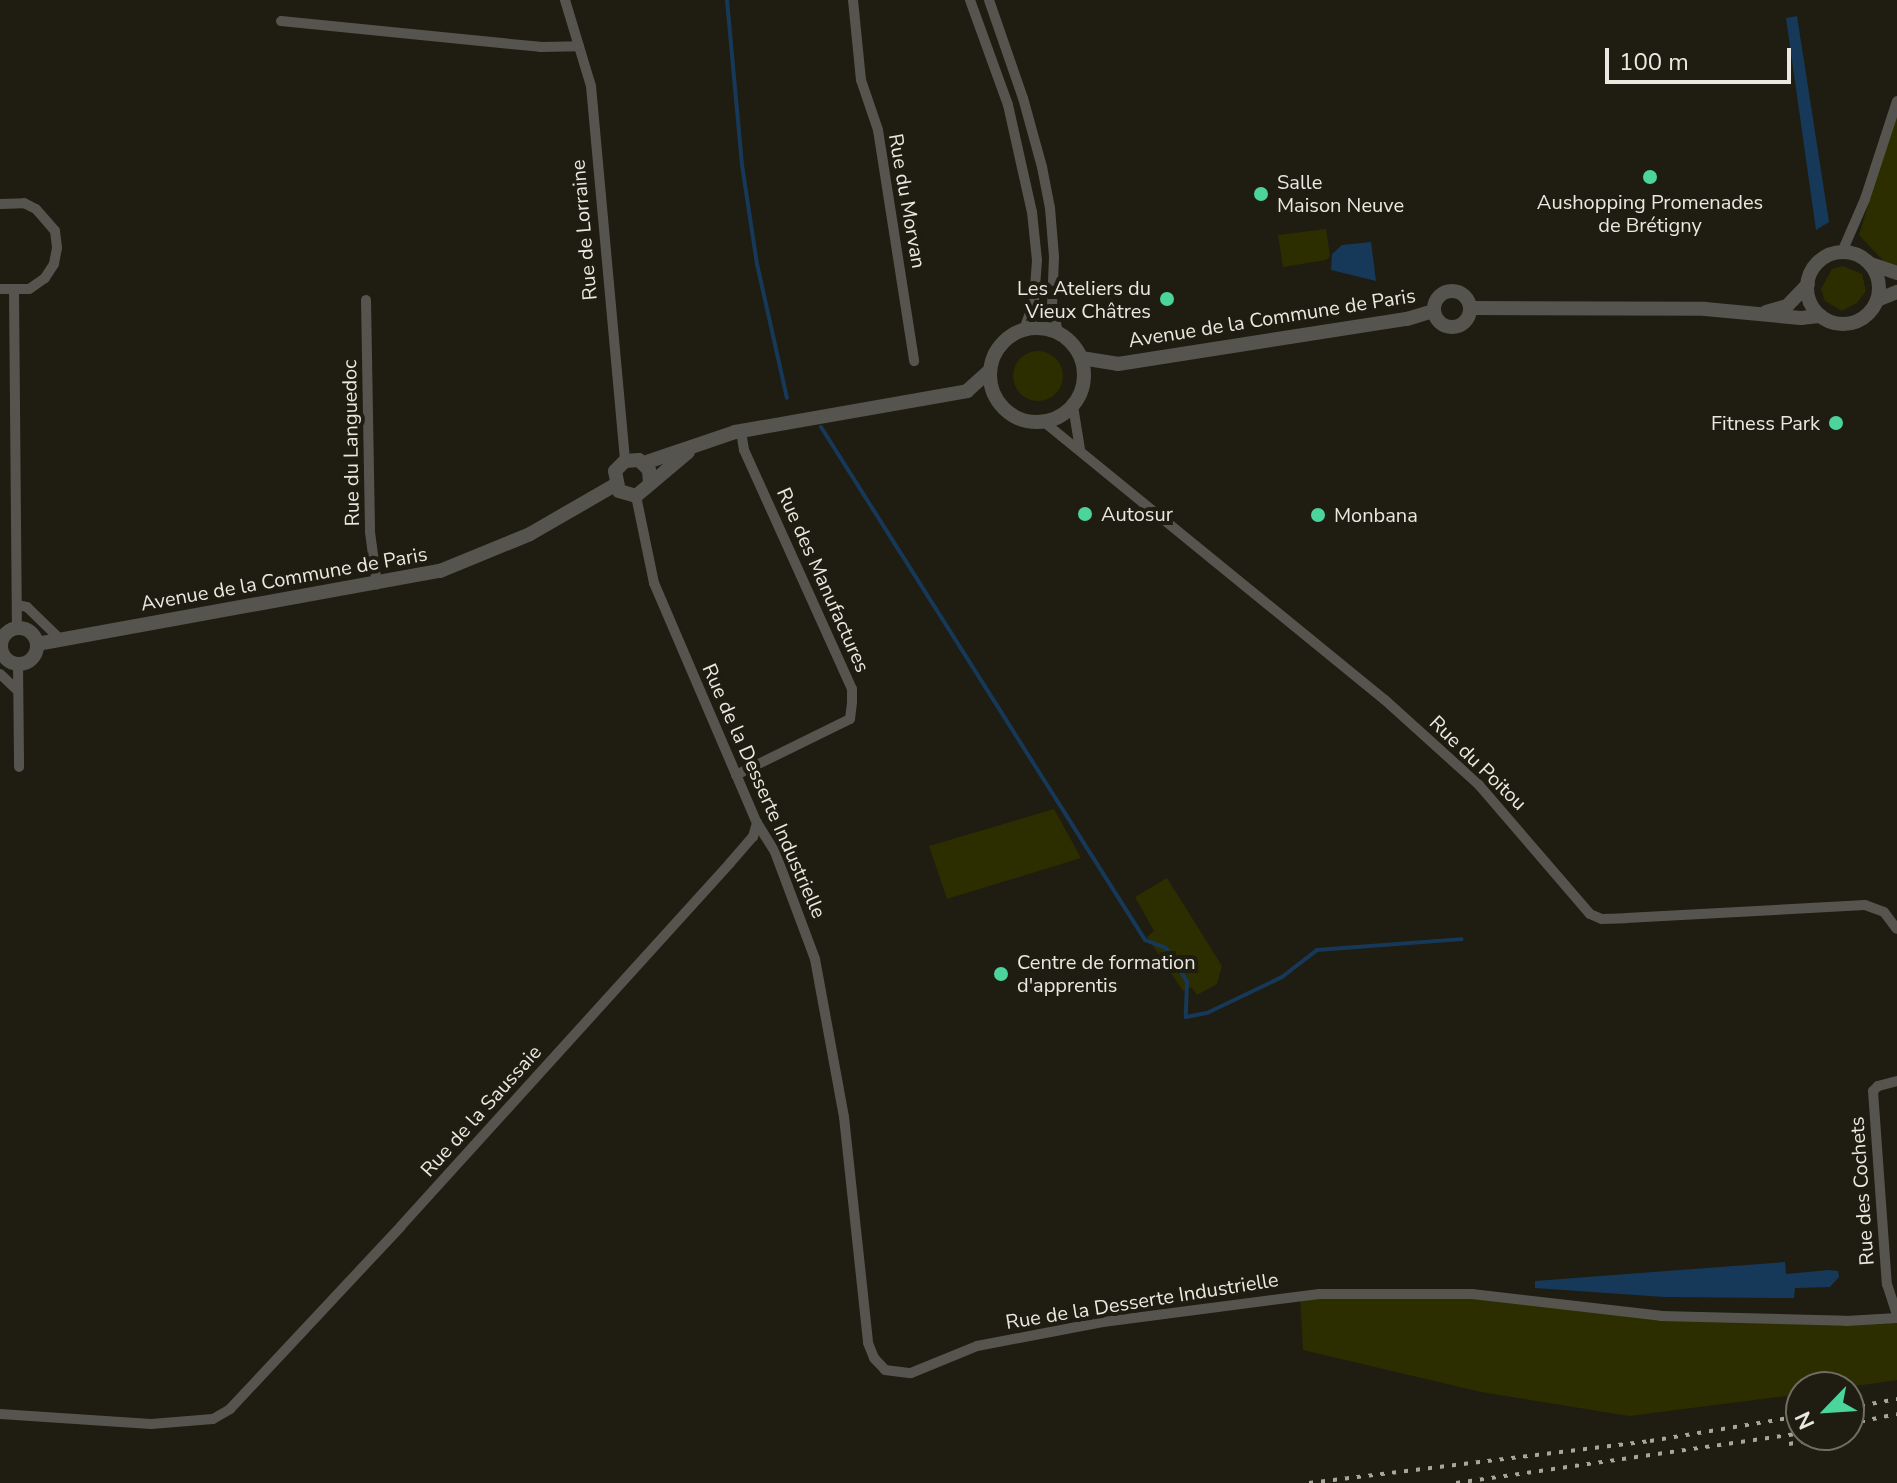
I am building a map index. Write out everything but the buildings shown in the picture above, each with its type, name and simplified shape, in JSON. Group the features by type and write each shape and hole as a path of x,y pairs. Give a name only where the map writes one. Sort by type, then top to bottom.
{"street":[{"name":"Rue de Lorraine","path":"565,0 592,98 625,461"},
{"name":"Rue du Morvan","path":"853,0 861,80 878,130 914,361"},
{"path":"970,0 1008,105 1031,202 1037,260 1034,302 1024,330"},
{"path":"989,0 1023,98 1042,167 1052,232 1052,306 1058,333"},
{"path":"281,21 540,47 579,46"},
{"path":"1842,252 1865,199 1897,101"},
{"path":"0,204 24,203 36,209 55,231 57,248 54,264 45,278 29,289 14,292 0,289"},
{"path":"1762,313 1787,306 1808,284 1822,259 1842,252 1852,253 1885,272 1897,273"},
{"path":"1869,263 1878,281 1877,300"},
{"path":"1808,284 1810,302 1821,316"},
{"path":"1449,291 1463,295 1470,308 1463,324 1450,328 1436,319 1433,311 1437,298 1449,291"},
{"path":"14,292 17,627"},
{"path":"1470,308 1705,309 1801,318 1821,316 1842,324 1863,318 1877,300 1897,292"},
{"name":"Rue du Languedoc","path":"366,300 370,532 377,585"},
{"name":"Avenue de la Commune de Paris","path":"1084,381 1118,364 1407,319 1433,311"},
{"path":"697,443 636,496 626,495 615,485 615,471 625,461 644,463 697,443 741,430 967,391 997,400 1018,418 1044,422 1060,416 1073,406 1084,381 1081,358 1058,333 1036,328 1024,330 1008,338 996,353 990,370 967,391"},
{"name":"Avenue de la Commune de Paris","path":"1081,358 1118,364"},
{"path":"990,370 997,400"},
{"path":"1073,406 1080,449"},
{"name":"Rue du Poitou","path":"1044,422 1385,700 1479,785 1590,914 1602,919 1865,905 1884,912 1897,929"},
{"name":"Rue des Manufactures","path":"736,775 850,719 852,702 852,689 744,450 741,430"},
{"path":"644,463 649,470 650,484"},
{"name":"Avenue de la Commune de Paris","path":"37,644 377,585 470,561 530,534 615,485"},
{"name":"Rue de la Desserte Industrielle","path":"636,496 654,583 757,823 775,852 815,959 844,1117 868,1343 876,1362 892,1373 924,1370 986,1344 1103,1322 1319,1294 1472,1294 1661,1316 1846,1321 1897,1316"},
{"path":"17,605 27,607 60,639"},
{"path":"17,627 31,631 37,644 32,659 18,664 6,659 0,647 5,634 17,627"},
{"path":"18,664 19,767"},
{"path":"0,674 18,691"},
{"name":"Rue de la Saussaie","path":"0,1414 151,1424 221,1415 421,1204 730,863 753,837 757,823"},
{"name":"Rue des Cochets","path":"1897,1081 1878,1086 1873,1091 1887,1284 1897,1316"}],"shaded area":[{"path":"1897,112 1897,270 1892,270 1859,235"},
{"path":"1326,229 1330,256 1326,260 1283,267 1278,235"},
{"path":"1843,266 1862,274 1866,291 1857,303 1842,311 1825,301 1821,289 1832,269"},
{"path":"1038,351 1056,358 1063,376 1056,394 1038,401 1020,394 1013,376 1020,358"},
{"path":"1054,809 1081,858 947,899 929,846"},
{"path":"1167,878 1222,966 1217,984 1197,995 1191,987 1183,991 1147,937 1154,931 1135,897"},
{"path":"1437,1291 1661,1315 1897,1318 1897,1380 1865,1385 1865,1371 1785,1371 1785,1396 1629,1416 1481,1392 1303,1350 1300,1295"}],"water":[{"path":"1797,16 1829,222 1816,230 1786,18"},
{"path":"1371,242 1376,281 1331,270 1332,254 1342,245"},
{"path":"1785,1262 1786,1274 1829,1270 1838,1271 1839,1277 1830,1287 1795,1288 1794,1298 1664,1297 1535,1288 1535,1281"}],"waterway":[{"path":"727,0 742,165 757,264 787,398"},
{"path":"821,427 1145,940 1166,948 1187,981 1186,1017 1207,1013 1282,977 1317,950 1462,939"}],"railway":[{"path":"1865,1405 1897,1399"},
{"path":"1865,1421 1897,1414"},
{"path":"1309,1483 1650,1441 1785,1419"},
{"path":"1456,1483 1785,1435"}],"place":[{"name":"Aushopping Promenades de Brétigny","path":"1650,177"},
{"name":"Salle Maison Neuve","path":"1261,194"},
{"name":"Les Ateliers du Vieux Châtres","path":"1167,299"},
{"name":"Fitness Park","path":"1836,423"},
{"name":"Autosur","path":"1085,514"},
{"name":"Monbana","path":"1318,515"},
{"name":"Centre de formation d'apprentis","path":"1001,974"}]}
